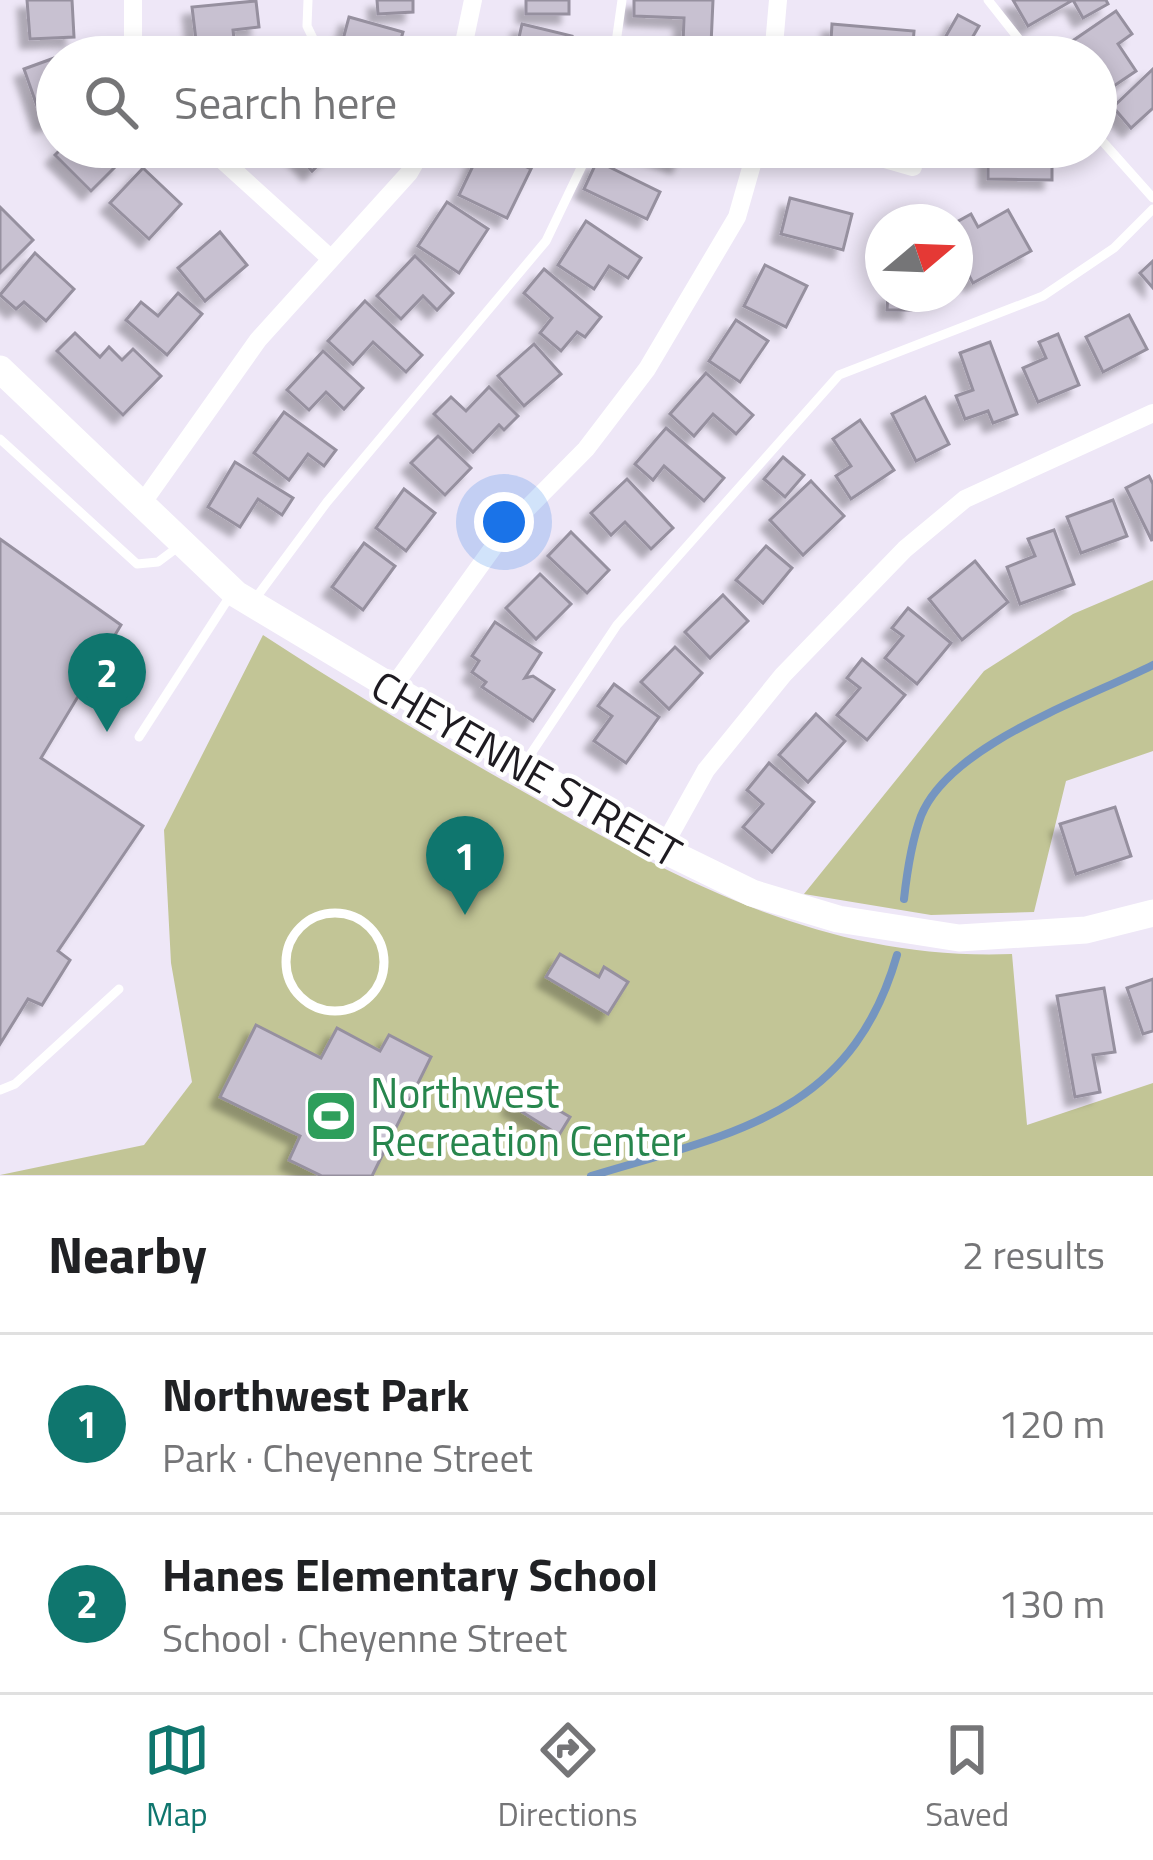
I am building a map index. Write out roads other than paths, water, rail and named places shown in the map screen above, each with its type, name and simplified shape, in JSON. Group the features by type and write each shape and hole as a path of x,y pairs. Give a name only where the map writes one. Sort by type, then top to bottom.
{"street":[{"path":"133,0 133,36"},
{"path":"465,36 473,0"},
{"path":"775,36 778,0"},
{"path":"231,168 330,258"},
{"path":"140,505 258,340 411,168"},
{"path":"391,691 505,531 586,449 647,369 737,217 752,168"},
{"name":"CHEYENNE STREET","path":"0,369 243,598 391,691 662,849 752,892 838,919 959,938 1086,930 1153,913"},
{"path":"662,849 706,770 783,675 904,549 965,500 1153,413"}],"lane":[{"path":"308,0 307,26 312,36"},
{"path":"617,36 622,0"},
{"path":"988,0 1016,36"},
{"path":"1117,158 1153,198"},
{"path":"139,737 243,598 546,241 581,168"},
{"path":"522,768 617,625 838,375 1043,296 1114,248 1153,209"},
{"path":"0,439 137,564 158,562 182,544"},
{"path":"328,914 364,922 383,954 373,993 339,1011 302,998 286,967 296,932 328,914"},
{"path":"0,1090 15,1084 119,988"}],"waterway":[{"path":"904,899 921,816 937,790 960,767 1023,726 1153,665"},
{"path":"591,1176 738,1129 817,1084 850,1051 876,1009 897,955"}],"place":[{"name":"Hanes Elementary School","path":"107,732"},
{"name":"Northwest Park","path":"465,915"},
{"name":"Northwest Recreation Center","path":"331,1116"}]}
